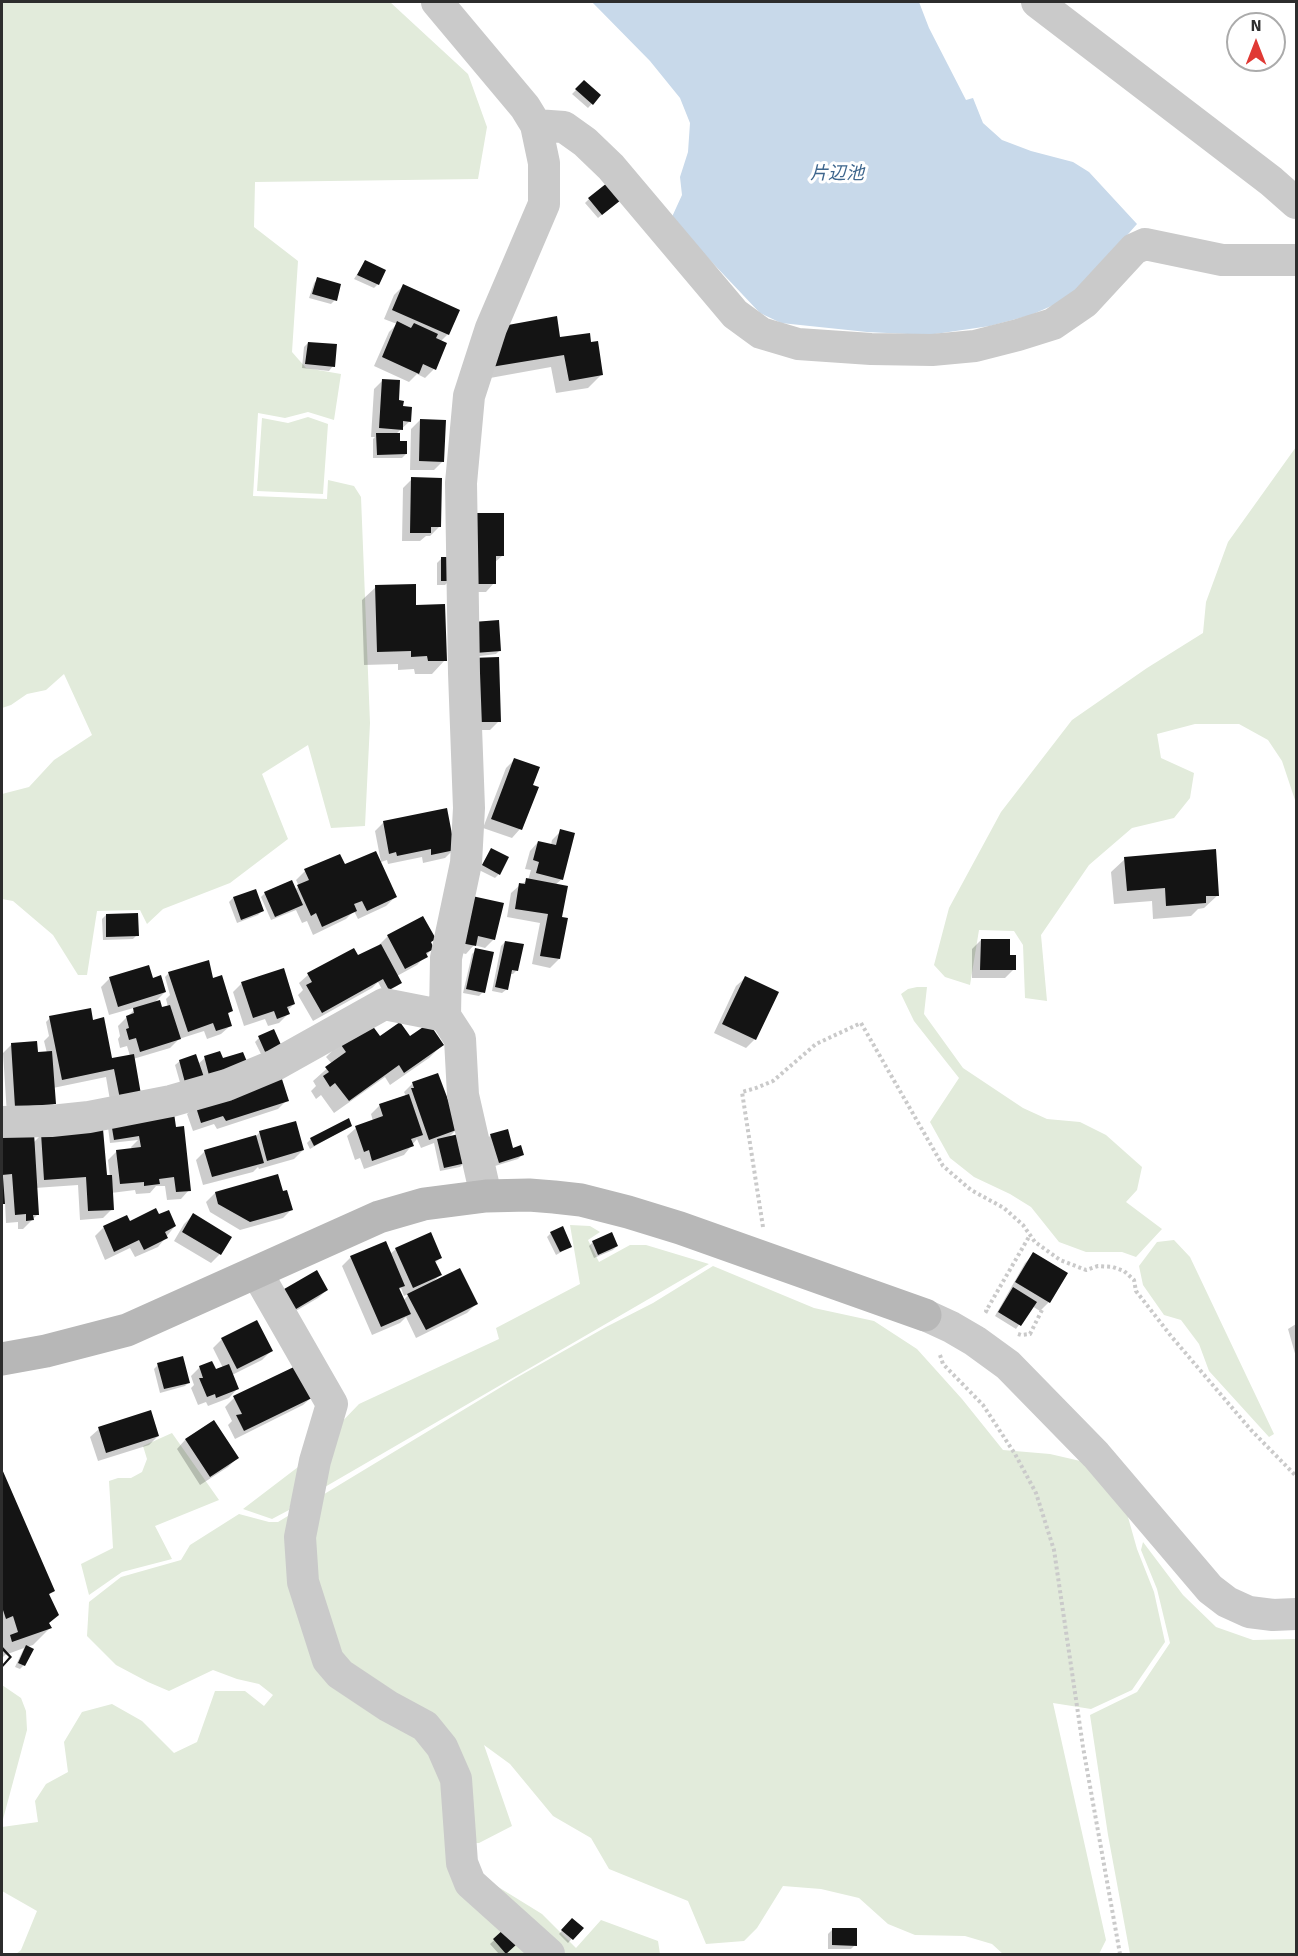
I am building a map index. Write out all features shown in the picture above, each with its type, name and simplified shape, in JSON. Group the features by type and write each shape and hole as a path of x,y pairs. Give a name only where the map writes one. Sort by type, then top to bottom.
{"street":[{"path":"437,2 525,107 536,125 544,163 544,204 491,328 469,396 460,483 469,808 466,863 446,958 445,1016 460,1039 463,1095 486,1196"},
{"path":"1037,2 1271,181 1296,203"},
{"path":"536,125 564,127 585,142 611,167 735,314 761,333 798,344 871,350 932,350 975,346 1018,335 1053,324 1085,302 1134,249 1145,244 1222,260 1296,260"},
{"path":"2,1122 51,1121 89,1117 171,1101 227,1085 275,1065 384,1004 445,1016"},
{"path":"2,1359 46,1351 127,1330 379,1217 424,1204 486,1196 555,1197 581,1200 680,1228 925,1315 951,1327 1008,1365 1096,1455 1210,1589 1227,1602 1249,1612 1273,1615 1296,1614"},
{"path":"256,1273 332,1404 315,1461 300,1537 303,1582 328,1660 340,1674 388,1706 425,1726 442,1747 456,1779 462,1863 470,1883 549,1954"}],"path":[{"path":"764,1233 742,1092 773,1081 816,1044 861,1023 943,1166 971,1190 1004,1208 1023,1225 1035,1242 1060,1260 1086,1270 1098,1266 1113,1267 1124,1271 1134,1280 1136,1291 1171,1336 1251,1430 1296,1476"},
{"path":"995,1317 986,1311 1030,1235"},
{"path":"1012,1329 1021,1335 1030,1334 1042,1310"},
{"path":"925,1315 943,1364 983,1405 1036,1493 1054,1550 1083,1747 1120,1954"}],"green space":[{"path":"2,2 390,2 468,74 487,127 478,179 255,182 254,227 298,261 292,352 306,368 341,374 334,420 308,412 285,418 258,413 253,496 327,499 328,480 354,486 361,497 370,723 365,826 331,828 308,745 262,774 288,839 230,883 163,909 147,924 140,910 97,911 87,975 78,975 53,935 13,901 2,899 2,794 29,787 54,760 92,735 64,674 46,690 27,694 2,708"},
{"path":"308,417 328,424 323,494 257,491 262,418 288,423"},
{"path":"1296,447 1296,803 1282,761 1268,740 1239,724 1195,724 1157,734 1161,758 1194,773 1190,798 1174,818 1132,828 1089,865 1041,935 1047,1001 1025,998 1023,945 1014,931 979,930 970,985 945,977 934,965 949,908 1001,812 1072,720 1147,668 1203,633 1206,602 1228,542"},
{"path":"917,987 927,987 924,1014 963,1068 1023,1108 1047,1119 1080,1122 1106,1135 1142,1167 1137,1190 1126,1202 1162,1229 1136,1257 1122,1252 1086,1252 1059,1242 1031,1207 974,1177 950,1158 930,1122 959,1078 914,1021 901,994"},
{"path":"570,1225 590,1226 600,1232 588,1240 599,1262 630,1245 646,1245 709,1264 318,1491 334,1430 359,1404 499,1339 496,1328 580,1284"},
{"path":"1174,1240 1190,1257 1274,1434 1269,1437 1209,1371 1199,1344 1181,1320 1164,1315 1143,1285 1139,1266 1157,1242"},
{"path":"713,1266 814,1308 874,1321 917,1349 962,1399 1003,1450 1050,1454 1089,1463 1126,1510 1137,1549 1154,1592 1165,1642 1132,1690 1091,1709 1053,1703 1106,1940 1099,1954 1003,1954 992,1944 965,1936 915,1935 888,1924 859,1898 821,1889 783,1886 757,1928 744,1941 706,1944 688,1901 609,1869 591,1838 553,1816 510,1764 484,1745 512,1826 479,1843 449,1844 495,1885 542,1914 576,1948 601,1920 658,1941 660,1954 16,1954 21,1950 37,1911 2,1891 2,1827 38,1822 35,1801 46,1784 68,1772 64,1742 82,1712 112,1704 142,1721 174,1753 197,1742 215,1691 245,1691 264,1706 273,1695 259,1684 213,1670 169,1691 148,1682 116,1665 87,1636 89,1602 121,1577 181,1560 190,1545 239,1514 269,1522 278,1522 516,1378 653,1303"},
{"path":"172,1433 219,1500 155,1526 172,1559 122,1572 89,1595 81,1564 113,1548 109,1481 131,1478 142,1472 147,1459 143,1446"},
{"path":"302,1464 289,1510 272,1519 243,1509"},
{"path":"1143,1542 1183,1595 1216,1627 1253,1640 1296,1639 1296,1954 1130,1954 1108,1835 1090,1715 1137,1692 1170,1643 1157,1589 1141,1550"},
{"path":"2,1685 21,1698 26,1711 27,1730 2,1823"}],"water":[{"name":"片辺池","path":"592,2 919,2 929,28 966,100 973,98 983,123 1002,140 1031,151 1073,162 1089,172 1137,224 1098,268 1065,300 1031,315 990,326 928,335 867,332 781,323 760,313 671,219 682,195 680,177 688,152 690,123 680,98 650,61"}],"building":[{"path":"584,80 601,95 593,105 575,89"},
{"path":"607,183 621,200 602,215 588,198"},
{"path":"365,260 386,270 379,285 357,275"},
{"path":"317,277 341,284 337,301 312,294"},
{"path":"403,284 460,310 449,335 392,310"},
{"path":"557,316 560,337 590,333 591,342 598,341 603,375 569,381 564,355 491,367 508,325"},
{"path":"397,321 411,328 414,323 438,334 436,338 447,343 436,370 423,364 419,374 382,357"},
{"path":"308,342 337,344 335,367 305,364"},
{"path":"382,379 400,380 399,400 404,401 403,406 412,407 411,422 403,421 403,430 379,428"},
{"path":"420,419 446,420 444,462 419,461"},
{"path":"376,433 400,433 400,441 407,441 407,454 377,455"},
{"path":"411,477 442,478 441,527 431,527 431,533 410,533"},
{"path":"471,513 504,513 504,556 496,556 496,584 471,584"},
{"path":"441,557 451,557 451,581 441,581"},
{"path":"416,584 416,605 445,604 447,661 428,661 427,656 411,657 411,651 377,652 375,585"},
{"path":"499,620 501,651 475,653 473,622"},
{"path":"499,657 501,722 473,722 471,658"},
{"path":"514,758 540,767 533,785 539,787 522,830 491,819"},
{"path":"447,808 455,850 431,855 431,849 397,856 396,852 389,854 383,821"},
{"path":"560,829 575,833 563,880 536,873 539,862 533,860 538,841 556,845"},
{"path":"491,848 509,857 500,875 482,865"},
{"path":"1216,849 1219,896 1206,896 1206,903 1166,906 1165,888 1127,891 1124,857"},
{"path":"376,851 397,897 367,911 362,901 354,904 357,911 322,927 316,913 311,916 297,885 309,880 304,869 340,854 345,864"},
{"path":"526,878 568,886 562,917 568,918 560,959 540,956 548,914 515,909 519,883 525,884"},
{"path":"292,880 303,905 275,917 264,892"},
{"path":"256,889 264,911 241,920 233,897"},
{"path":"472,896 504,903 495,940 478,936 476,946 461,943"},
{"path":"138,913 139,936 106,937 106,914"},
{"path":"423,916 436,939 431,942 434,949 426,953 428,957 405,969 387,935"},
{"path":"981,939 1010,939 1010,955 1016,955 1016,970 980,970"},
{"path":"505,941 524,944 518,971 512,970 508,990 495,987"},
{"path":"381,944 402,983 389,990 383,979 322,1013 306,985 312,982 307,973 354,948 358,955"},
{"path":"475,948 494,952 485,993 466,989"},
{"path":"209,960 213,978 222,975 233,1011 228,1013 232,1026 216,1031 213,1023 188,1032 168,972"},
{"path":"149,965 153,978 161,975 166,992 118,1007 109,977"},
{"path":"284,968 295,1004 287,1007 290,1014 277,1019 274,1011 253,1018 241,982"},
{"path":"745,976 779,992 756,1040 722,1024"},
{"path":"160,1000 162,1007 170,1005 181,1039 140,1052 136,1038 129,1040 126,1016 134,1013 133,1008"},
{"path":"91,1008 93,1020 104,1017 112,1058 134,1054 142,1100 121,1104 114,1069 62,1080 49,1016"},
{"path":"369,1021 380,1036 400,1022 410,1036 429,1023 444,1045 404,1073 399,1065 349,1101 335,1083 330,1087 323,1076 329,1072 325,1067 346,1052 339,1042"},
{"path":"274,1029 282,1047 266,1054 258,1036"},
{"path":"37,1041 38,1052 52,1051 56,1104 15,1107 11,1043"},
{"path":"220,1051 223,1058 243,1052 250,1069 211,1083 204,1056"},
{"path":"196,1054 206,1083 187,1090 179,1060"},
{"path":"438,1073 459,1129 429,1140 411,1088 414,1088 412,1082"},
{"path":"281,1076 289,1101 226,1121 223,1116 201,1123 195,1104"},
{"path":"409,1094 423,1135 411,1139 414,1146 372,1161 369,1150 364,1152 355,1126 383,1116 379,1104"},
{"path":"174,1113 176,1127 184,1126 191,1191 176,1192 174,1177 159,1179 160,1184 144,1186 144,1182 120,1184 116,1150 141,1147 139,1136 114,1140 111,1122"},
{"path":"349,1118 352,1126 314,1146 310,1138"},
{"path":"296,1121 304,1150 267,1161 259,1131"},
{"path":"103,1129 107,1175 112,1175 114,1210 88,1211 86,1177 44,1180 41,1133"},
{"path":"508,1129 513,1148 521,1145 524,1155 499,1163 490,1134"},
{"path":"34,1133 39,1215 33,1215 34,1220 26,1221 26,1214 15,1215 12,1174 2,1175 2,1135"},
{"path":"459,1134 466,1163 444,1168 437,1139"},
{"path":"256,1135 264,1163 212,1177 204,1150"},
{"path":"278,1174 283,1191 287,1190 293,1210 250,1222 218,1204 215,1192"},
{"path":"3,1177 5,1204 2,1204"},
{"path":"156,1208 159,1214 169,1210 176,1226 165,1232 168,1238 144,1250 139,1240 114,1252 103,1226 127,1215 130,1221"},
{"path":"193,1213 232,1237 221,1255 182,1232"},
{"path":"563,1226 572,1247 560,1252 550,1232"},
{"path":"431,1232 442,1258 435,1261 442,1275 413,1288 395,1248"},
{"path":"612,1232 618,1246 598,1255 592,1241"},
{"path":"386,1241 405,1286 399,1288 411,1314 381,1327 350,1256"},
{"path":"1033,1252 1068,1273 1050,1303 1015,1282"},
{"path":"460,1268 478,1304 426,1330 407,1294"},
{"path":"317,1270 328,1290 291,1312 279,1292"},
{"path":"1013,1287 1037,1302 1021,1326 998,1312"},
{"path":"257,1320 273,1351 237,1369 221,1338"},
{"path":"183,1356 190,1383 164,1389 157,1363"},
{"path":"212,1361 216,1369 229,1364 239,1389 216,1398 215,1394 207,1397 199,1378 203,1378 199,1366"},
{"path":"298,1365 314,1397 244,1431 236,1415 242,1414 233,1396"},
{"path":"151,1410 159,1436 106,1453 98,1427"},
{"path":"214,1420 239,1458 210,1477 185,1439"},
{"path":"2,1469 55,1591 49,1594 59,1615 49,1623 52,1628 12,1642 10,1635 18,1632 13,1616 6,1619 2,1607"},
{"path":"26,1645 34,1649 25,1666 18,1663"},
{"path":"2,1646 12,1657 2,1668 9,1657 2,1650"},
{"path":"572,1918 584,1928 573,1940 561,1930"},
{"path":"832,1928 857,1928 857,1946 832,1945"},
{"path":"504,1929 517,1944 506,1954 493,1939"}]}
